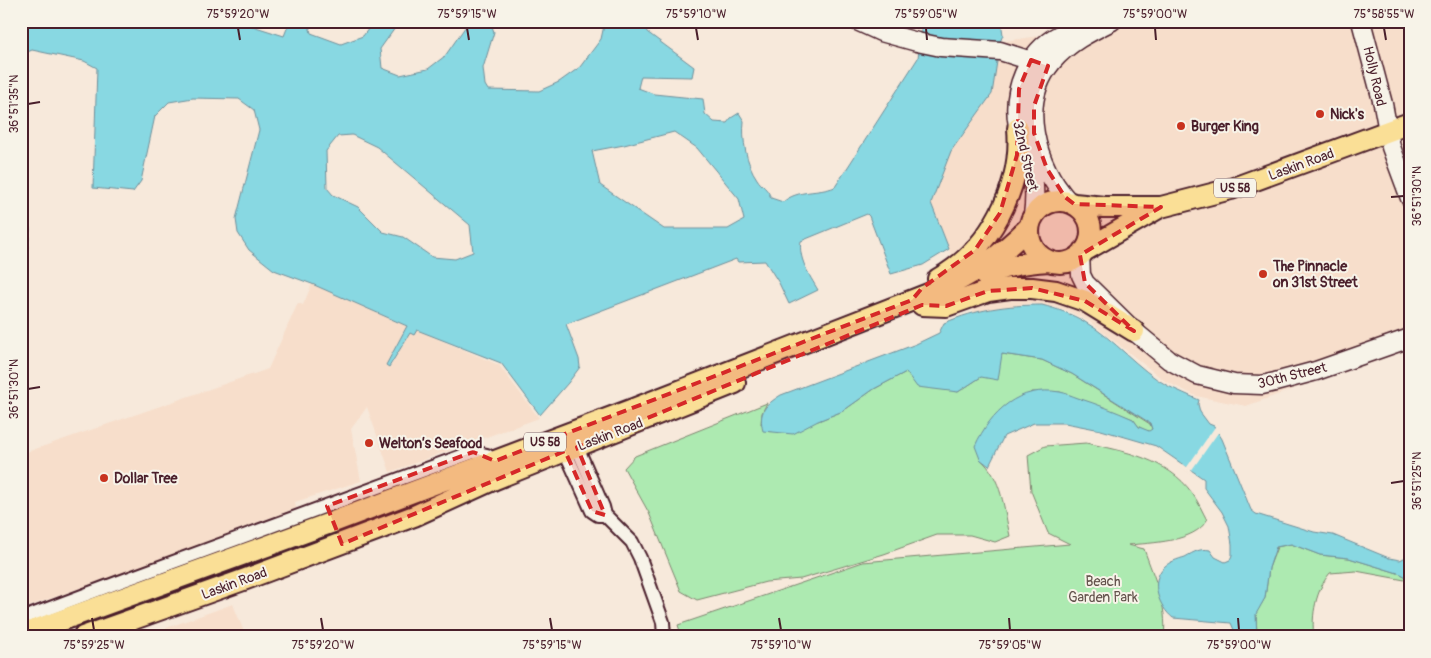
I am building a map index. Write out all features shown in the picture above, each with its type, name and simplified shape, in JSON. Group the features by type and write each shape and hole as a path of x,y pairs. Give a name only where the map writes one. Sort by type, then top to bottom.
{"main road":[{"name":"Laskin Road","path":"1072,203 1104,207 1161,207 1231,189 1314,160 1410,123"},
{"path":"1018,128 1017,154 1011,188 989,233 975,250 959,264 922,288 917,303 946,306 988,291 1010,288 1056,291 1085,302 1134,332"},
{"name":"US 58","path":"1031,221 1040,208 1049,203 1059,201 1072,203"},
{"path":"1072,203 1087,216 1090,225 1089,243 1082,253"},
{"name":"Laskin Road","path":"1082,253 1161,207"},
{"name":"Laskin Road","path":"21,635 330,514 494,462 917,303 980,269 1006,250 1031,221"},
{"path":"1031,221 1029,238 1033,248 1040,256 1050,261"},
{"name":"US 58","path":"1050,261 1066,262 1082,253"},
{"name":"Laskin Road","path":"83,637 342,544 414,516 495,479 571,449 976,278 1020,264 1050,261"},
{"path":"330,514 342,544"}],"street":[{"path":"857,21 881,32 917,42 941,47 1000,51 1048,66"},
{"name":"32nd Street","path":"1031,221 1035,192 1032,168 1018,128 1016,111 1019,89 1031,60 1039,50 1056,36 1077,26 1098,21"},
{"name":"32nd Street","path":"1072,203 1054,182 1046,169 1034,133 1034,106 1040,84 1048,66 1076,40 1112,21"},
{"name":"Holly Road","path":"1361,21 1383,104 1391,147 1410,198"},
{"name":"30th Street","path":"1082,253 1081,275 1085,283 1134,332 1169,360 1197,375 1218,381 1248,385 1275,382 1316,371 1410,338"},
{"path":"571,449 604,507 605,515 632,542 640,558 663,622 664,637"},
{"name":"Laskin Road","path":"21,619 119,582 330,514"}],"highlighted area":[{"path":"1031,60 1048,66 1034,106 1034,133 1047,169 1065,197 1074,204 1161,207 1080,255 1085,283 1134,331 1085,301 1032,288 988,291 946,306 922,305 577,447 605,515 592,511 565,451 342,544 327,506 473,452 495,461 912,300 922,288 975,250 1000,213 1017,155 1019,89"}],"shaded area":[{"path":"1130,21 1410,21 1410,347 1246,406 1196,396 1165,381 1090,322 1064,309 1030,303 975,316 931,203 951,151 992,94 1000,42"},
{"path":"312,284 408,326 386,365 390,367 410,333 417,330 499,365 539,418 390,472 367,407 351,429 361,481 295,502 296,508 21,609 21,454 268,369 298,303 303,305"},
{"path":"233,604 246,637 144,637 169,627"}],"green space":[{"path":"1002,354 1042,360 1072,374 1150,424 1152,429 1149,432 1139,427 1133,419 1060,392 1031,392 980,459 987,466 998,484 1010,536 995,542 970,535 937,535 884,554 801,579 766,582 697,600 681,591 649,513 624,468 635,456 767,403 762,413 761,424 818,421 843,411 874,389 906,372 958,392 981,377"},
{"name":"Beach Garden Park","path":"1086,443 1130,453 1158,464 1171,472 1192,493 1207,520 1193,533 1183,537 1160,542 1128,545 1144,549 1162,603 1165,625 1164,637 682,637 678,625 863,562 1070,544 1048,533 1031,491 1028,455 1045,446"},
{"path":"1291,544 1320,555 1349,558 1401,574 1410,579 1410,581 1356,571 1330,573 1321,587 1316,603 1313,620 1314,637 1257,637 1256,613 1265,598 1269,568 1277,547"}],"water":[{"path":"21,21 237,21 284,36 290,21 308,21 311,33 341,44 363,36 374,21 400,21 380,49 382,68 400,75 428,69 445,56 468,23 490,21 494,32 483,68 485,85 488,90 539,91 559,82 580,67 601,39 605,21 642,21 647,32 694,67 692,77 641,76 638,88 654,94 703,99 705,114 714,122 727,123 739,113 744,121 746,151 753,173 771,198 783,202 795,195 835,187 918,58 922,21 1001,21 1003,35 1000,42 992,94 951,151 931,203 949,249 923,265 891,274 867,214 801,241 803,260 818,290 789,304 779,283 765,261 738,262 736,259 566,324 579,359 580,367 540,415 501,363 417,330 414,335 410,333 389,367 386,365 407,326 312,284 274,270 249,250 238,233 236,219 259,130 254,110 239,99 193,98 169,102 155,116 141,181 133,192 93,188 97,68 84,61 32,50 21,55","holes":["674,132 697,148 739,199 744,220 728,229 664,229 600,185 592,151","352,135 377,147 470,225 473,252 455,259 432,257 403,237 383,232 358,207 333,195 327,188 326,151 338,136"]},
{"path":"21,222 27,222 30,229 21,301"},
{"path":"1042,305 1064,312 1085,322 1157,379 1199,400 1200,412 1209,424 1214,426 1222,439 1251,510 1256,514 1314,532 1333,535 1389,558 1400,560 1410,555 1410,579 1401,574 1349,558 1320,555 1291,544 1276,547 1269,568 1265,598 1256,614 1257,637 1224,637 1231,634 1234,630 1231,623 1173,618 1164,608 1158,594 1157,580 1164,567 1171,562 1200,550 1210,550 1215,557 1225,562 1230,560 1232,555 1229,526 1222,512 1204,488 1204,479 1156,446 1101,430 1065,423 1034,423 1004,436 989,466 980,459 975,446 989,422 1008,403 1032,393 1045,391 1064,393 1133,419 1139,427 1149,431 1152,429 1150,423 1072,374 1042,360 1002,354 998,380 981,377 958,392 917,387 906,372 874,389 843,411 793,434 763,431 761,419 764,410 781,395 916,344 939,333 944,323 956,318 992,309"}],"pier":[{"path":"1217,424 1220,430 1191,471 1195,476 1181,466 1183,464 1187,467"}],"place":[{"name":"Nick's","path":"1320,114"},
{"name":"Burger King","path":"1181,126"},
{"name":"The Pinnacle on 31st Street","path":"1263,274"},
{"name":"Welton’s Seafood","path":"369,443"},
{"name":"Dollar Tree","path":"104,478"}]}
